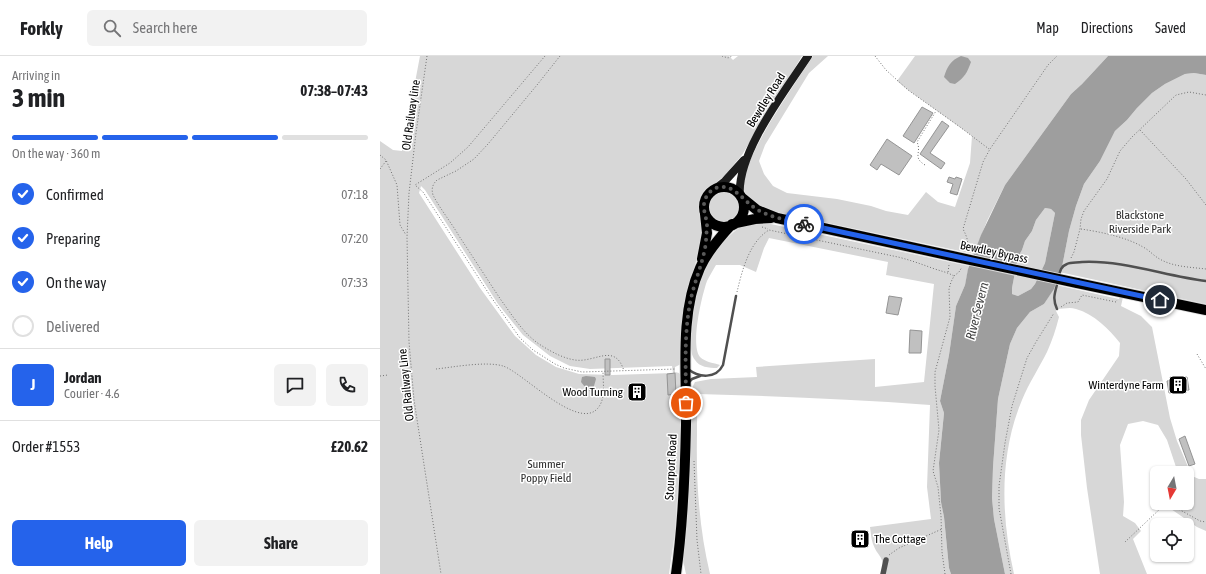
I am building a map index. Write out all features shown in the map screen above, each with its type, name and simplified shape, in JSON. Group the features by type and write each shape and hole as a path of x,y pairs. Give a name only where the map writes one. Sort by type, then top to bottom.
{"highway":[{"path":"728,187 734,190 741,197 743,207 742,213 734,224 723,227 718,226 712,223 705,214 704,202 710,192 715,189 728,187"},
{"name":"Bewdley Bypass","path":"741,197 757,210 777,218 951,259 1077,283 1115,294 1206,310"},
{"name":"Stourport Road","path":"701,267 706,233 705,214"},
{"name":"Bewdley Bypass","path":"734,224 755,219 777,218"},
{"name":"Stourport Road","path":"676,574 685,450 686,384 682,369 689,309 694,285 701,267 717,241 734,224"}],"main road":[{"name":"Bewdley Road","path":"741,197 740,182 747,158 764,124 808,56"},
{"name":"Bewdley Road","path":"715,189 747,158"},
{"path":"678,560 682,574"}],"street":[{"path":"884,574 886,560"}],"lane":[{"path":"1057,309 1054,302 1054,297 1062,267 1067,263 1085,262 1114,264 1206,281"},
{"path":"686,384 692,379 701,376 715,375 720,371 736,296"},
{"path":"682,369 701,376"}],"path":[{"name":"Old Railway line","path":"409,193 427,56"},
{"path":"544,56 468,147 450,163 415,185 423,192 491,297 526,344 546,359 564,368 582,372 682,369"},
{"path":"560,56 488,144 464,167 437,180 432,186 432,195 501,300 530,336 546,348 565,357 583,360 604,355 612,356 619,360 624,371"},
{"path":"722,56 728,58 732,56"},
{"path":"875,56 896,80 908,90 990,149"},
{"path":"966,254 969,244 963,229 983,162 990,149 1048,65 1057,56"},
{"path":"1067,263 1074,252 1081,219 1089,203 1107,179 1120,151 1139,129 1176,95 1189,92 1206,94"},
{"path":"925,165 918,159 917,156 919,146 917,142 936,110"},
{"path":"1139,129 1186,179 1206,205"},
{"path":"380,155 386,160 397,185 400,225 407,237"},
{"path":"380,169 386,160"},
{"name":"Old Railway Line","path":"409,193 407,237 409,342 414,400 441,574"},
{"path":"1080,229 1103,232 1118,237 1143,247 1158,259 1180,266 1206,269"},
{"path":"736,296 741,276 755,244 764,233 769,230 898,257 948,272 954,276"},
{"path":"948,272 951,259"},
{"path":"945,574 942,552 942,529 938,487 933,471 939,430 935,372 950,317 949,289 954,276 963,266"},
{"path":"1011,574 999,508 1000,473 1012,406 1027,358 1057,309 1066,303 1078,302 1082,295 1116,302 1115,294"},
{"path":"1197,354 1206,369"},
{"path":"436,369 493,364 504,366 520,375 551,399 570,410 587,413 597,408 601,403 603,396 603,372"},
{"path":"380,376 388,375"},
{"path":"1125,542 1162,508 1172,506 1200,521 1206,522"},
{"path":"886,560 893,551 942,529"}],"green space":[{"name":"Summer Poppy Field","path":"420,56 729,56 733,60 738,56 802,56 742,155 702,198 700,210 703,225 700,248 691,278 681,364 675,367 675,372 679,373 681,376 680,453 675,532 669,574 380,574 380,141 393,150 402,151","holes":["421,186 498,304 523,335 550,356 570,366 590,369 672,366 673,373 613,375 579,374 556,367 536,355 515,336 480,288 419,193"]},
{"path":"813,56 828,56 809,73 765,145 759,161 764,174 773,186 787,193 837,199 908,215 926,192 938,202 955,207 970,163 972,136 897,81 915,56 1108,56 1071,94 1005,185 987,221 974,254 776,212 757,204 749,198 744,190 744,178 750,161 770,122"},
{"name":"Blackstone Riverside Park","path":"1194,73 1206,75 1206,304 1059,272 1062,267 1069,231 1076,206 1084,184 1100,161 1115,131 1152,93 1165,84 1185,74"},
{"path":"724,192 735,196 739,207 735,218 724,222 713,218 709,207 713,196"},
{"path":"1045,208 1051,209 1055,213 1045,263 1031,289 1018,296 1012,294 1018,257 1025,241 1032,231 1036,220"},
{"path":"766,223 969,266 965,285 956,306 949,355 940,401 944,413 939,463 941,501 951,574 882,574 883,563 871,538 870,527 931,519 927,487 930,405 814,398 698,394 698,487 703,539 710,574 686,574 683,560 687,507 691,390 695,382 711,379 757,377 756,367 875,359 875,387 924,382 934,284 886,275 888,262 769,238 756,272 740,265 716,265 707,281 702,297 696,342 697,351 702,359 720,365 717,368 711,368 704,367 697,362 692,354 691,342 696,295 704,272 715,251 739,228"},
{"path":"1056,285 1119,299 1120,296 1123,297 1121,306 1141,316 1152,327 1170,418 1177,441 1188,466 1176,466 1167,440 1158,425 1143,421 1128,424 1120,445 1124,502 1123,516 1135,523 1141,531 1133,539 1147,574 1100,574 1087,488 1081,435 1081,420 1089,400 1119,356 1120,343 1106,327 1095,318 1083,311 1069,308 1057,309 1056,311 1059,317 1052,339 1047,352 1022,400 1009,442 1004,486 1007,530 1014,574 1005,574 994,519 992,498 998,399 1010,344 1017,328 1030,312 1044,304"},
{"path":"1194,477 1199,479 1206,479 1206,531 1194,525 1194,518 1184,518 1172,510 1194,510"}],"water":[{"path":"961,56 968,58 971,62 970,66 961,79 955,84 950,83 944,77 950,64"},
{"name":"River Severn","path":"1108,56 1206,56 1206,75 1194,73 1185,74 1165,84 1152,93 1115,131 1100,161 1084,184 1069,231 1062,267 1054,289 1044,304 1030,312 1017,328 1010,344 998,399 992,498 994,519 1005,574 951,574 941,502 939,463 944,413 940,401 949,355 956,306 965,285 968,269 981,235 1005,185 1071,94","holes":["1045,208 1051,209 1055,213 1045,263 1031,289 1018,296 1012,294 1018,257 1025,241 1032,231 1036,220"]},
{"path":"582,377 595,377 596,379 592,393 581,382"}],"building":[{"path":"922,107 933,113 914,143 903,136"},
{"path":"942,121 949,126 930,153 945,163 941,169 920,154"},
{"path":"887,139 912,156 899,175 881,164 877,170 870,165"},
{"path":"949,177 962,179 957,195 950,193 953,184 947,182"},
{"path":"889,296 902,298 898,315 886,313"},
{"path":"910,330 922,331 921,353 909,353"},
{"path":"605,359 610,359 610,375 605,375"},
{"path":"675,373 676,394 668,395 667,374"},
{"name":"Winterdyne Farm","path":"1187,377 1189,390 1169,393 1167,381"},
{"path":"1185,436 1195,464 1189,466 1179,439"},
{"name":"The Cottage","path":"866,532 868,544 855,546 852,534"}],"way so far":[{"path":"686,403 687,322 691,295 701,267 706,243 707,224 704,209 706,197 715,189 728,187 734,190 757,210 777,218 804,224"}],"place":[{"name":"Winterdyne Farm","path":"1178,385"},
{"name":"Wood Turning","path":"637,392"},
{"name":"The Cottage","path":"860,539"}],"route":[{"path":"804,224 1160,300"}]}
